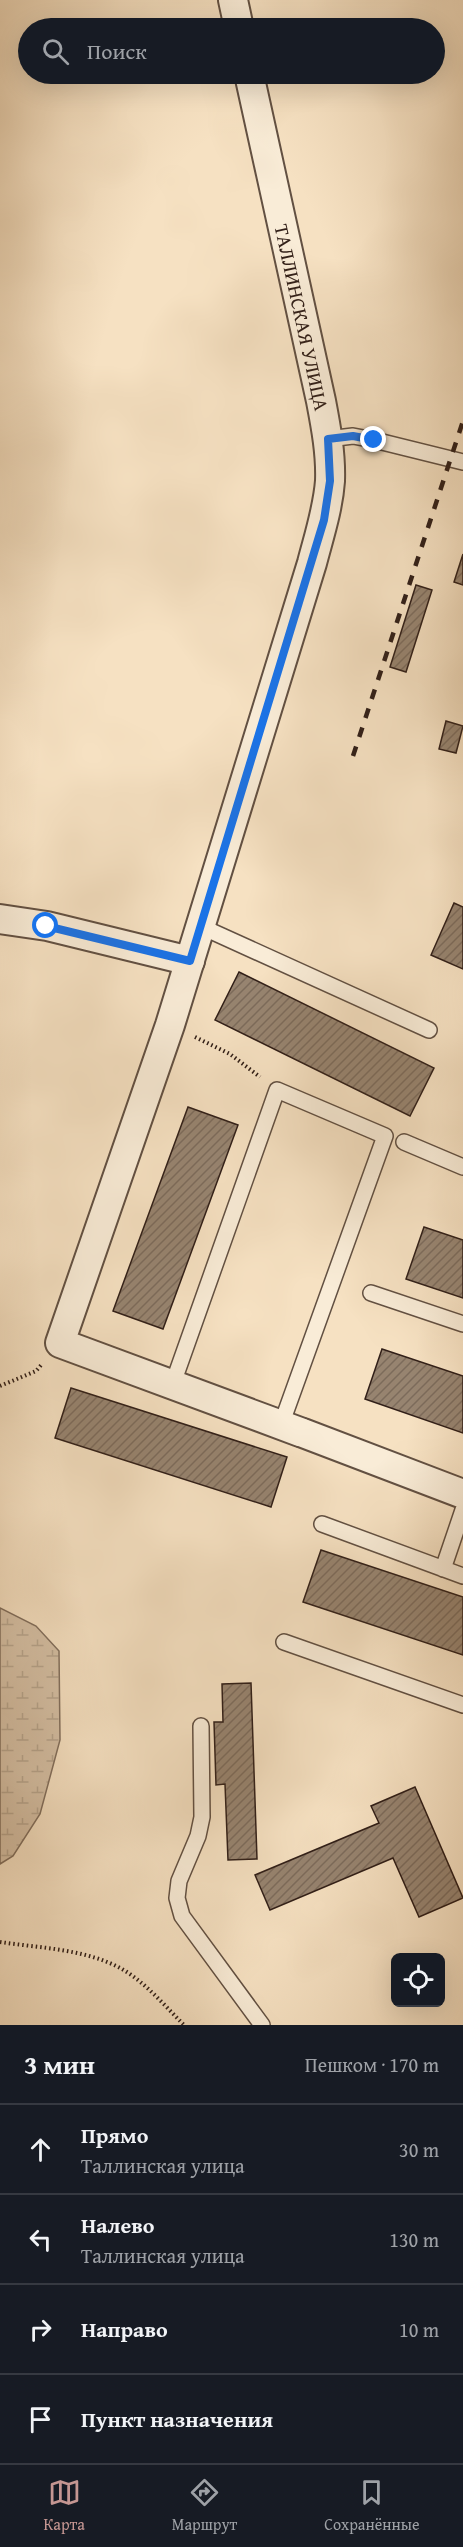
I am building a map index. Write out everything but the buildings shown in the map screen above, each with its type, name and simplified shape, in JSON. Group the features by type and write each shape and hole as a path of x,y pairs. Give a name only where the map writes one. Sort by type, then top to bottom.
{"street":[{"path":"233,0 237,18"},
{"name":"ТАЛЛИНСКАЯ УЛИЦА","path":"60,1343 202,927 324,520 330,481 328,439 251,84"},
{"path":"0,919 46,926 190,961"},
{"path":"60,1343 463,1494"}],"lane":[{"path":"328,439 353,436 463,462"},
{"path":"202,927 429,1030"},
{"path":"172,1386 277,1090 463,1167"},
{"path":"294,1430 396,1139"},
{"path":"371,1293 463,1324"},
{"path":"443,1569 463,1510"},
{"path":"322,1524 463,1576"},
{"path":"284,1642 463,1705"},
{"path":"201,1726 202,1817 198,1836 179,1881 177,1898 182,1916 262,2025"}],"path":[{"path":"170,1025 230,1054 277,1090"},
{"path":"0,1386 36,1371 60,1343"},
{"path":"0,1942 93,1956 123,1969 149,1989 184,2025"}],"green space":[{"path":"0,1608 36,1626 59,1651 60,1740 40,1814 13,1856 0,1864"}],"railway":[{"path":"353,756 463,421"}],"route":[{"path":"46,926 190,961 324,520 330,481 328,439 353,436 374,440"}]}
